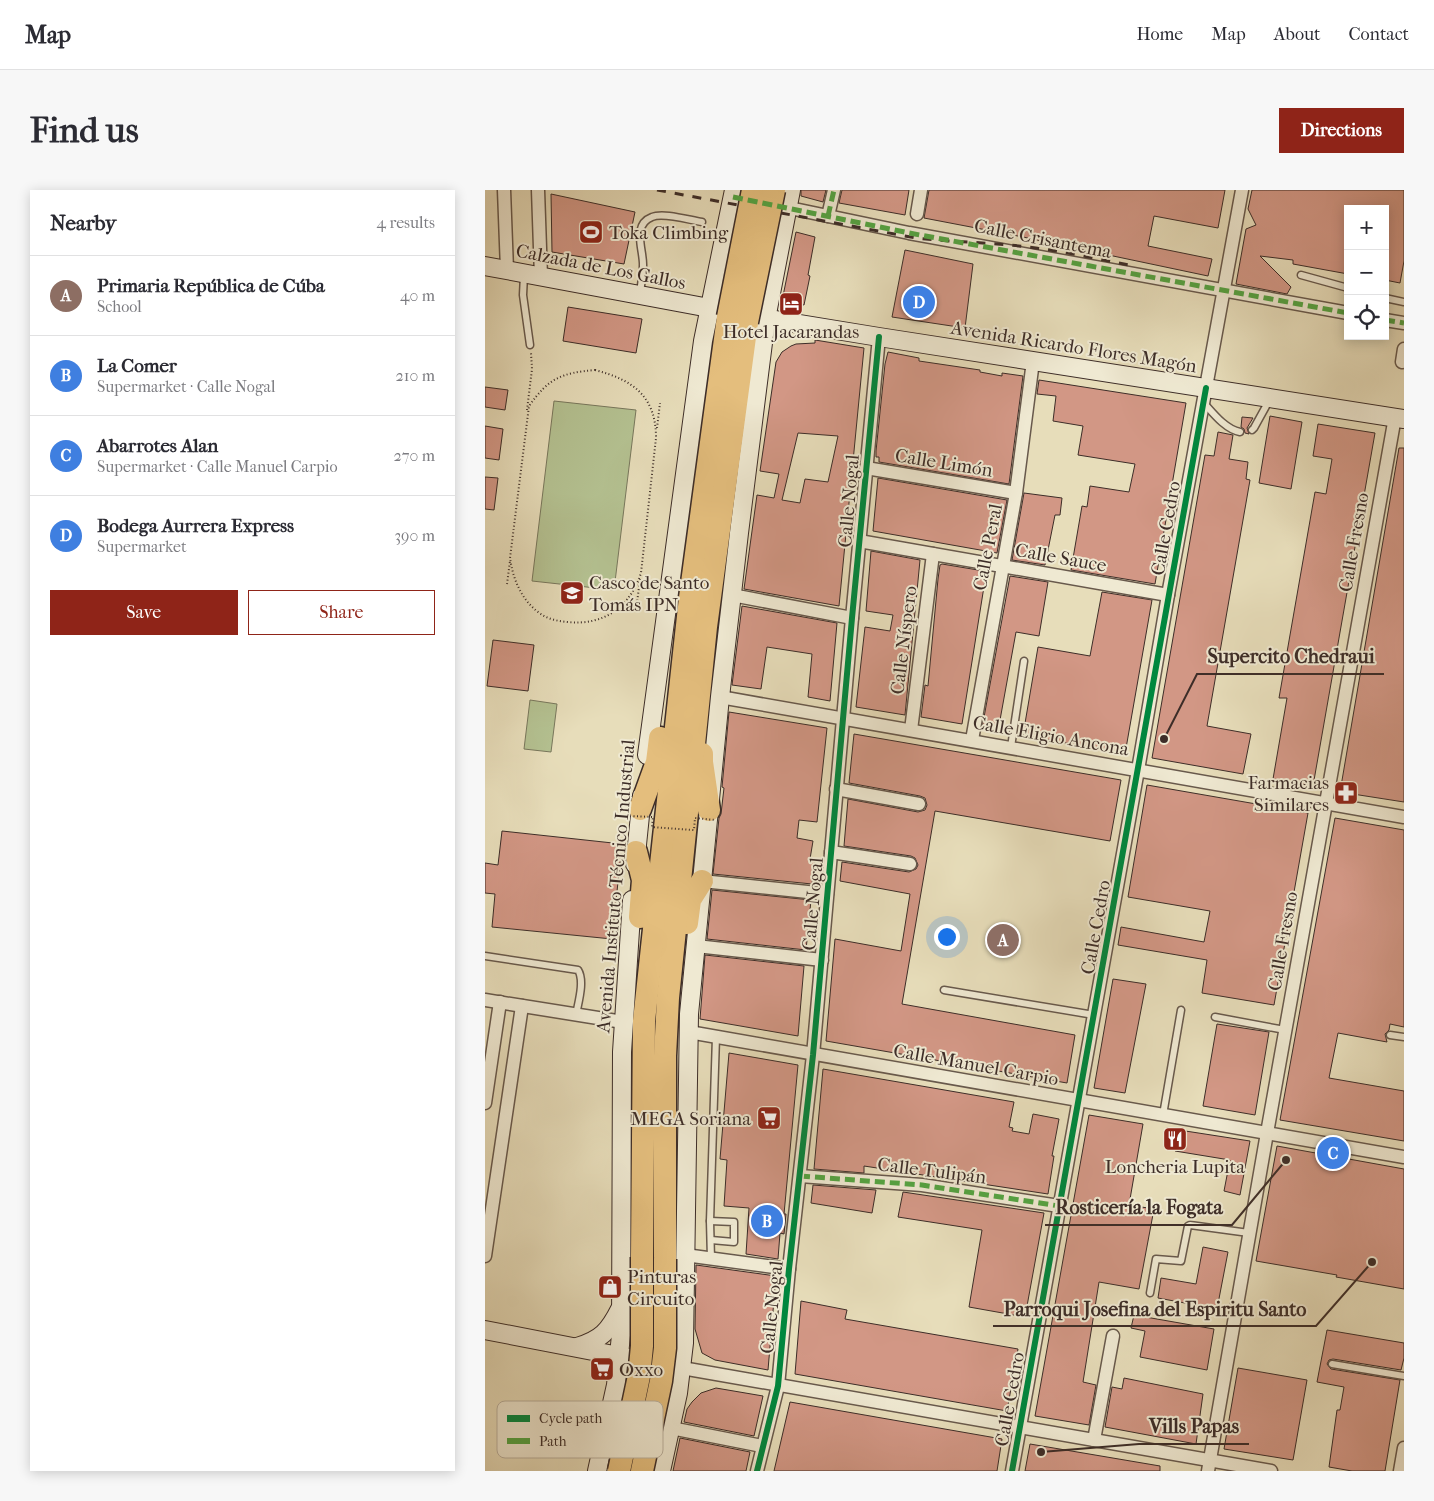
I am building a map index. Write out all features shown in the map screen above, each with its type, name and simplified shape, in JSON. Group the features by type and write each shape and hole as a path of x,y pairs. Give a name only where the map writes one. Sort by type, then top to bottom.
{"highway":[{"path":"634,1022 696,627 724,424 774,190"},
{"path":"724,424 729,317 740,192"},
{"path":"635,812 657,762 671,652 696,627"},
{"path":"696,627 713,656 702,762 712,815"},
{"path":"657,1401 661,1380 675,1257 665,1056 696,627"},
{"path":"634,1401 642,1346 642,1257 634,990 643,880 636,852"},
{"path":"668,998 682,964 690,900 702,881"},
{"path":"619,1471 622,1458"},
{"path":"642,1471 645,1458"}],"main road":[{"path":"661,1471 682,1368 684,1343 675,1257 689,1032 702,881 712,815 720,697 767,319 791,190"},
{"name":"Avenida Instituto Técnico Industrial","path":"636,852 635,812 702,351 709,308 740,192"},
{"name":"Calzada de Los Gallos","path":"485,266 709,308"},
{"name":"Avenida Ricardo Flores Magón","path":"709,308 879,338 1033,361 1204,395 1270,398 1399,418"},
{"name":"Avenida Instituto Técnico Industrial","path":"612,1401 620,1356 634,1022"},
{"path":"577,1348 600,1338 609,1330 622,1306"},
{"path":"485,1330 682,1368"},
{"name":"Avenida Instituto Técnico Industrial","path":"597,1471 600,1458"}],"street":[{"path":"504,190 524,274"},
{"path":"524,274 538,190"},
{"path":"828,216 834,190"},
{"path":"917,214 921,190"},
{"name":"Calle Cedro","path":"1012,1471 1221,298 1224,291 1242,190"},
{"name":"Calle Crisantema","path":"740,192 788,208 828,216 1344,312"},
{"path":"1389,321 1404,324"},
{"name":"Calle Nogal","path":"757,1471 778,1386 813,1055 879,338"},
{"name":"Calle Peral","path":"972,740 1016,493 1033,361"},
{"name":"Calle Fresno","path":"1209,1466 1325,802 1399,418"},
{"name":"Calle Limón","path":"866,468 1016,493"},
{"name":"Calle Sauce","path":"859,541 1168,595"},
{"name":"Calle Níspero","path":"911,730 933,554"},
{"path":"732,595 852,618"},
{"name":"Calle Eligio Ancona","path":"720,697 1404,817"},
{"path":"836,789 919,804"},
{"path":"831,852 910,864"},
{"path":"702,881 827,894"},
{"path":"696,946 822,960"},
{"path":"485,1000 576,1015 634,1022"},
{"path":"485,1104 500,1002"},
{"path":"485,1256 522,1006"},
{"name":"Calle Manuel Carpio","path":"689,1032 1404,1157"},
{"name":"Calle Tulipán","path":"800,1176 922,1185 1059,1206"},
{"path":"675,1257 711,1259 789,1269"},
{"path":"1095,1440 1113,1336"},
{"path":"682,1368 1095,1440 1209,1466 1271,1471"},
{"path":"671,1428 762,1446"},
{"path":"1400,1471 1404,1448"}],"lane":[{"path":"639,294 643,264 639,245 643,223 651,217 661,216 702,222"},
{"path":"524,274 523,294 530,345"},
{"path":"1301,275 1344,287"},
{"path":"1389,299 1404,302"},
{"path":"1204,395 1226,425 1240,432"},
{"path":"1252,430 1270,398"},
{"path":"1011,747 1025,661"},
{"path":"485,956 578,970 581,974 581,981 576,1015"},
{"path":"943,990 1094,1015"},
{"path":"1163,1115 1181,1010"},
{"path":"1215,1017 1285,1030"},
{"path":"1390,1034 1404,1037"},
{"path":"711,1259 710,1221 715,1037"},
{"path":"710,1221 734,1222 734,1242 711,1240"},
{"path":"1150,1293 1156,1259 1181,1261 1187,1226 1249,1233"},
{"path":"1332,1364 1404,1376"}],"path":[{"path":"507,584 532,369 530,345"},
{"path":"526,420 529,406 541,390 557,378 574,372 595,370 616,375 635,386 647,400 656,421 656,438"},
{"path":"636,611 660,403"},
{"path":"510,558 513,577 523,595 538,612 554,620 579,623 599,620 614,612 626,602 633,592 641,573"},
{"path":"635,812 653,817 652,827 694,830 695,818 712,815"}],"green space":[{"path":"554,401 636,410 614,590 532,581"},
{"path":"530,700 557,704 551,752 524,749"}],"building":[{"path":"801,190 826,190 823,202 801,196"},
{"path":"842,190 909,190 905,215 839,203"},
{"path":"929,190 1225,190 1218,228 1154,216 1148,246 1212,259 1208,276 924,218"},
{"path":"1252,190 1404,190 1404,261 1400,283 1389,281 1389,205 1344,205 1344,273 1293,264 1293,260 1260,256 1291,287 1287,294 1236,284 1246,229 1256,225 1248,209"},
{"name":"Toka Climbing","path":"551,194 635,212 624,264 552,252"},
{"path":"796,232 815,237 804,305 782,301"},
{"path":"905,250 973,264 965,328 892,317"},
{"path":"568,307 642,319 636,353 563,341"},
{"path":"815,340 864,348 839,606 744,589 757,495 774,498 779,474 760,471 776,362 782,352 791,346 815,343","holes":["798,433 838,436 828,482 805,479 800,503 782,500"]},
{"path":"888,352 919,358 919,361 980,370 980,372 1002,376 1002,373 1023,376 1009,484 879,462 879,457 876,457 876,451 885,364"},
{"path":"1039,380 1186,403 1155,584 1071,570 1082,506 1087,507 1090,486 1129,492 1135,464 1078,455 1083,426 1053,421 1056,396 1037,394"},
{"path":"485,387 508,390 505,410 485,407"},
{"path":"1270,416 1302,422 1291,489 1259,483"},
{"path":"1242,417 1253,418 1247,428 1249,434 1245,433 1241,427"},
{"path":"1318,424 1375,433 1313,786 1273,779 1287,698 1279,698 1315,492 1326,494 1332,459 1313,456"},
{"path":"485,426 503,429 499,460 485,458"},
{"path":"1218,432 1233,435 1229,459 1248,462 1246,479 1250,480 1207,726 1251,734 1243,774 1152,758 1205,455 1214,456"},
{"path":"1399,448 1404,448 1404,802 1340,792"},
{"path":"485,477 498,478 494,510 485,509"},
{"path":"878,478 1007,500 997,553 873,531"},
{"path":"1024,493 1062,498 1060,515 1055,515 1045,565 1012,560"},
{"path":"871,551 920,560 905,715 856,707 865,627 890,631 893,615 866,611"},
{"path":"940,565 984,571 986,574 962,724 921,717 925,685 928,686 938,579"},
{"path":"1010,576 1048,582 1039,636 1016,632 998,731 982,728"},
{"path":"1102,592 1152,600 1125,754 1023,735 1038,647 1090,656"},
{"path":"742,606 837,623 830,701 808,697 812,654 767,647 761,689 732,685"},
{"path":"493,640 534,645 528,691 487,686"},
{"path":"729,712 827,728 817,822 799,820 797,838 813,841 810,859 815,860 812,884 713,874 724,788 722,787"},
{"path":"854,734 1121,780 1110,841 935,811 902,1004 1075,1035 1067,1083 826,1041 835,939 901,951 910,894 840,881 842,862 909,872 916,869 918,865 915,858 911,856 844,846 848,799 918,812 925,810 927,805 925,798 920,796 849,783"},
{"path":"1147,785 1308,813 1274,1005 1202,993 1207,960 1118,945 1121,927 1204,942 1210,911 1128,897"},
{"path":"1335,818 1404,830 1404,1027 1390,1024 1389,1030 1385,1034 1387,1042 1338,1033 1329,1078 1404,1091 1404,1141 1280,1120"},
{"path":"502,831 622,844 612,939 492,927 495,894 485,893 485,863 498,865"},
{"path":"712,890 811,900 806,950 707,939"},
{"path":"705,955 804,966 798,1036 700,1019"},
{"path":"1113,979 1146,984 1125,1093 1094,1088"},
{"path":"1217,1024 1269,1032 1255,1115 1203,1106"},
{"path":"729,1053 798,1065 784,1214 786,1214 784,1234 780,1233 778,1259 746,1254 749,1208 724,1206 727,1160 720,1159"},
{"path":"823,1069 1014,1102 1009,1127 1013,1128 1012,1131 1029,1134 1033,1114 1059,1119 1052,1156 1054,1156 1048,1194 864,1166 864,1173 814,1169"},
{"path":"1089,1115 1143,1124 1129,1205 1154,1209 1139,1289 1099,1282 1083,1382 1096,1385 1089,1425 1035,1416"},
{"path":"1179,1130 1250,1141 1240,1195 1224,1191 1230,1160 1175,1151"},
{"path":"1277,1146 1404,1169 1404,1289 1256,1261"},
{"path":"813,1185 876,1190 872,1213 811,1203"},
{"path":"903,1192 1044,1213 1025,1317 969,1307 982,1230 898,1217"},
{"path":"1203,1247 1228,1252 1217,1309 1158,1298 1161,1278 1196,1284"},
{"path":"696,1265 776,1276 768,1370 715,1360 702,1353 695,1329"},
{"path":"801,1301 847,1310 845,1319 1018,1349 1007,1411 795,1374"},
{"path":"1134,1315 1214,1329 1207,1370 1140,1357 1145,1331 1131,1328"},
{"path":"1327,1330 1404,1343 1404,1358 1401,1370 1333,1359 1329,1360 1327,1364 1331,1369 1400,1380 1385,1471 1352,1471 1329,1467 1337,1410 1340,1410 1344,1387 1317,1382"},
{"path":"1238,1368 1307,1380 1293,1460 1224,1449"},
{"path":"1124,1378 1203,1394 1196,1444 1105,1427 1112,1387 1122,1389"},
{"path":"716,1388 763,1396 754,1436 684,1422 687,1409 692,1402 701,1393"},
{"path":"790,1402 1002,1439 997,1471 774,1471"},
{"path":"680,1438 750,1452 746,1471 673,1471"},
{"path":"1030,1444 1160,1466 1160,1471 1025,1471"}],"railway":[{"path":"657,190 916,238 1031,247 1134,266"}],"marked path":[{"path":"828,216 834,190"},
{"path":"733,197 909,233 1344,312"},
{"path":"1389,321 1404,323"},
{"path":"800,1176 922,1185 1059,1206"}],"cycle path":[{"path":"757,1471 778,1386 813,1055 879,337"},
{"path":"1012,1471 1206,388"}],"place":[{"name":"Toka Climbing","path":"591,232"},
{"name":"Bodega Aurrera Express","path":"919,302"},
{"name":"Hotel Jacarandas","path":"791,304"},
{"name":"Casco de Santo Tomás IPN","path":"572,593"},
{"name":"Supercito Chedraui","path":"1164,739"},
{"name":"Farmacias Similares","path":"1346,793"},
{"name":"Primaria República de Cúba","path":"1003,940"},
{"name":"MEGA Soriana","path":"769,1118"},
{"name":"Loncheria Lupita","path":"1175,1139"},
{"name":"Abarrotes Alan","path":"1333,1153"},
{"name":"Rosticería la Fogata","path":"1286,1160"},
{"name":"La Comer","path":"767,1221"},
{"name":"Parroqui Josefina del Espiritu Santo","path":"1372,1262"},
{"name":"Pinturas Circuito","path":"610,1287"},
{"name":"Oxxo","path":"602,1369"},
{"name":"Vills Papas","path":"1041,1452"}]}
